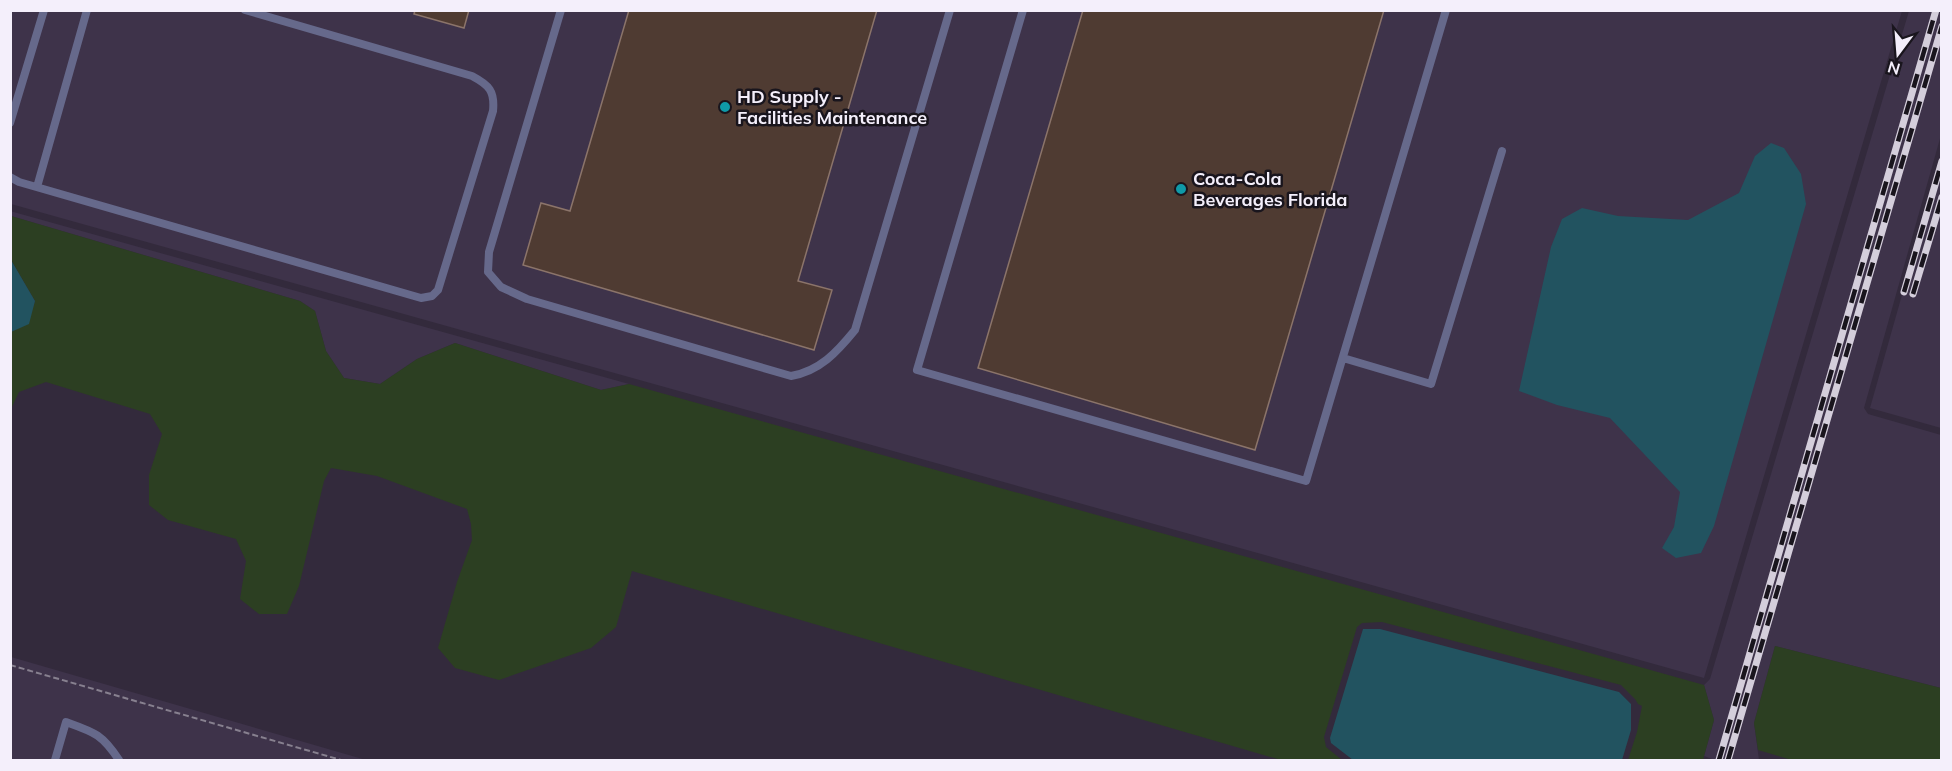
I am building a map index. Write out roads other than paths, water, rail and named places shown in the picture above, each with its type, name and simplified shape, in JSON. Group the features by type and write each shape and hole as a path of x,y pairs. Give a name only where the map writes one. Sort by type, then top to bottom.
{"lane":[{"path":"10,123 44,10"},
{"path":"37,187 87,10"},
{"path":"10,177 19,182 421,298 432,296 438,290 493,111 494,98 487,84 472,76 245,10"},
{"path":"561,10 489,252 488,273 501,287 527,299 791,376 815,369 833,356 855,330 950,10"},
{"path":"1023,10 917,370 1306,481 1446,10"},
{"path":"1343,357 1431,384 1502,151"},
{"path":"55,760 66,722 96,733 109,745 119,760"}],"water":[{"path":"1771,143 1784,148 1801,174 1806,204 1714,526 1701,553 1676,558 1662,548 1674,527 1680,492 1610,418 1557,405 1519,391 1551,247 1562,219 1582,208 1618,216 1688,220 1739,193 1755,156"},
{"path":"11,260 35,301 29,324 11,332"},
{"path":"1363,629 1380,629 1619,692 1631,704 1631,730 1622,760 1353,760 1331,743 1330,738"}],"railway":[{"path":"1719,760 1936,10"},
{"path":"1728,760 1942,26"},
{"path":"1904,292 1942,161"},
{"path":"1913,294 1942,197"}],"place":[{"name":"HD Supply - Facilities Maintenance","path":"725,107"},
{"name":"Coca-Cola Beverages Florida","path":"1181,189"}]}
